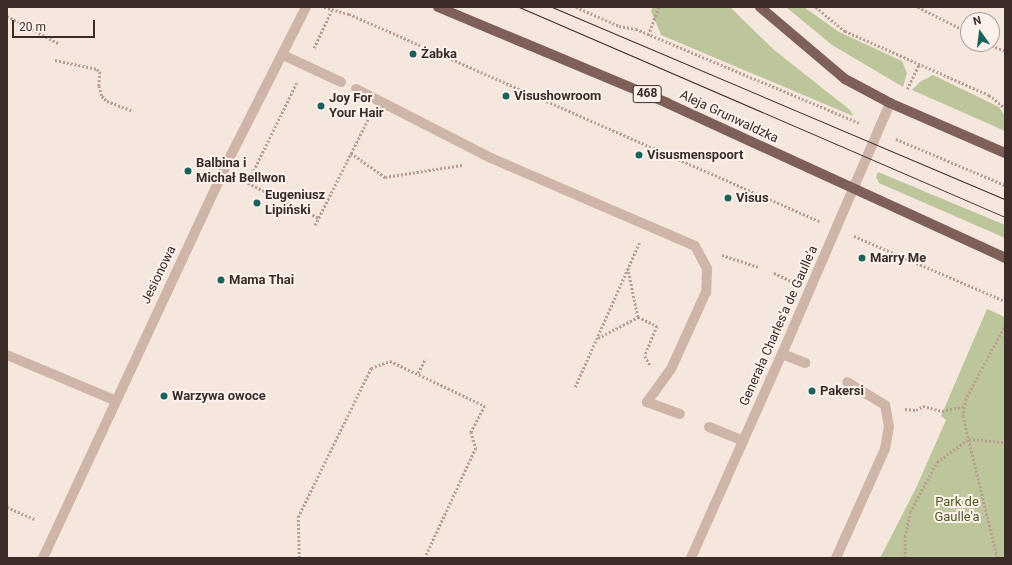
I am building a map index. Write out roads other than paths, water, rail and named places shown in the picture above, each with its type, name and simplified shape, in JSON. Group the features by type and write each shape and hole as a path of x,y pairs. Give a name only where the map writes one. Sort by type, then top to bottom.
{"main road":[{"name":"Aleja Grunwaldzka","path":"438,7 667,103 853,190 1005,258"},
{"path":"760,7 845,80 890,103 1005,153"}],"street":[{"name":"Jesionowa","path":"43,558 114,400 231,155 306,7"},
{"path":"283,55 340,82"},
{"path":"356,89 491,158 695,246 707,269 706,292 672,369 647,402 680,414"},
{"name":"Generała Charles'a de Gaulle'a","path":"690,558 782,354 890,103"},
{"path":"782,354 805,363"},
{"path":"7,355 114,400"},
{"path":"836,558 885,449 889,427 885,406 847,382"},
{"path":"709,427 743,440"}],"tram line":[{"path":"519,7 1005,217"},
{"path":"552,7 1005,199"}],"place":[{"name":"Żabka","path":"413,54"},
{"name":"Visushowroom","path":"506,96"},
{"name":"Joy For Your Hair","path":"321,106"},
{"name":"Visusmenspoort","path":"639,155"},
{"name":"Balbina i Michał Bellwon","path":"188,171"},
{"name":"Visus","path":"728,198"},
{"name":"Eugeniusz Lipiński","path":"257,203"},
{"name":"Marry Me","path":"862,258"},
{"name":"Mama Thai","path":"221,280"},
{"name":"Pakersi","path":"812,391"},
{"name":"Warzywa owoce","path":"164,396"}],"park label":[{"name":"Park de Gaulle'a","path":"957,510"}]}
